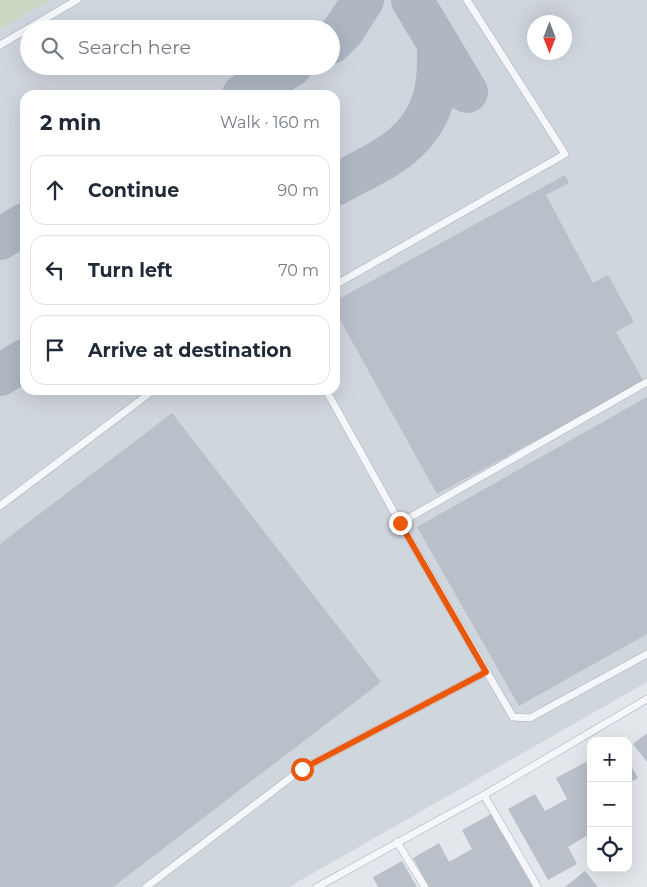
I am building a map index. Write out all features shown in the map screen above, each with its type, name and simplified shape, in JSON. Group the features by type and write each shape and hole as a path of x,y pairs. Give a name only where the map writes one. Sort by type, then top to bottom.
{"lane":[{"path":"43,20 77,0"},
{"path":"340,282 565,154 467,0"},
{"path":"0,45 20,33"},
{"path":"400,523 647,382"},
{"path":"0,506 147,395"},
{"path":"329,395 400,523 513,717 530,718 647,654"},
{"path":"146,887 302,769 486,672"},
{"path":"317,887 484,795 647,699"},
{"path":"484,795 537,886"},
{"path":"397,842 424,887"}],"shaded area":[{"path":"0,0 647,0 647,682 289,887 0,887"}],"green space":[{"path":"50,0 0,29 0,1"}],"building":[{"path":"565,175 569,183 546,195 593,283 608,275 634,322 616,332 644,382 437,494 340,320 340,298"},
{"path":"647,397 647,634 519,706 417,527"},
{"path":"172,413 381,682 113,887 0,887 0,544"},
{"path":"647,733 647,762 633,744"},
{"path":"586,762 587,764 587,838 586,836 568,847 577,864 548,880 508,809 535,794 545,811 567,799 556,778"},
{"path":"632,768 638,778 632,781"},
{"path":"491,814 533,887 429,887 413,858 439,843 449,862 472,849 462,830"},
{"path":"402,861 417,887 378,887 373,877"},
{"path":"585,871 598,887 565,887"}],"taxiway":[{"path":"340,34 363,0"},
{"path":"412,0 467,92"},
{"path":"340,182 395,151 408,141 419,128 428,114 436,90 438,43"},
{"path":"251,90 276,75"},
{"path":"0,239 20,227"},
{"path":"0,375 20,363"}],"route":[{"path":"302,769 486,672 400,523"}]}
